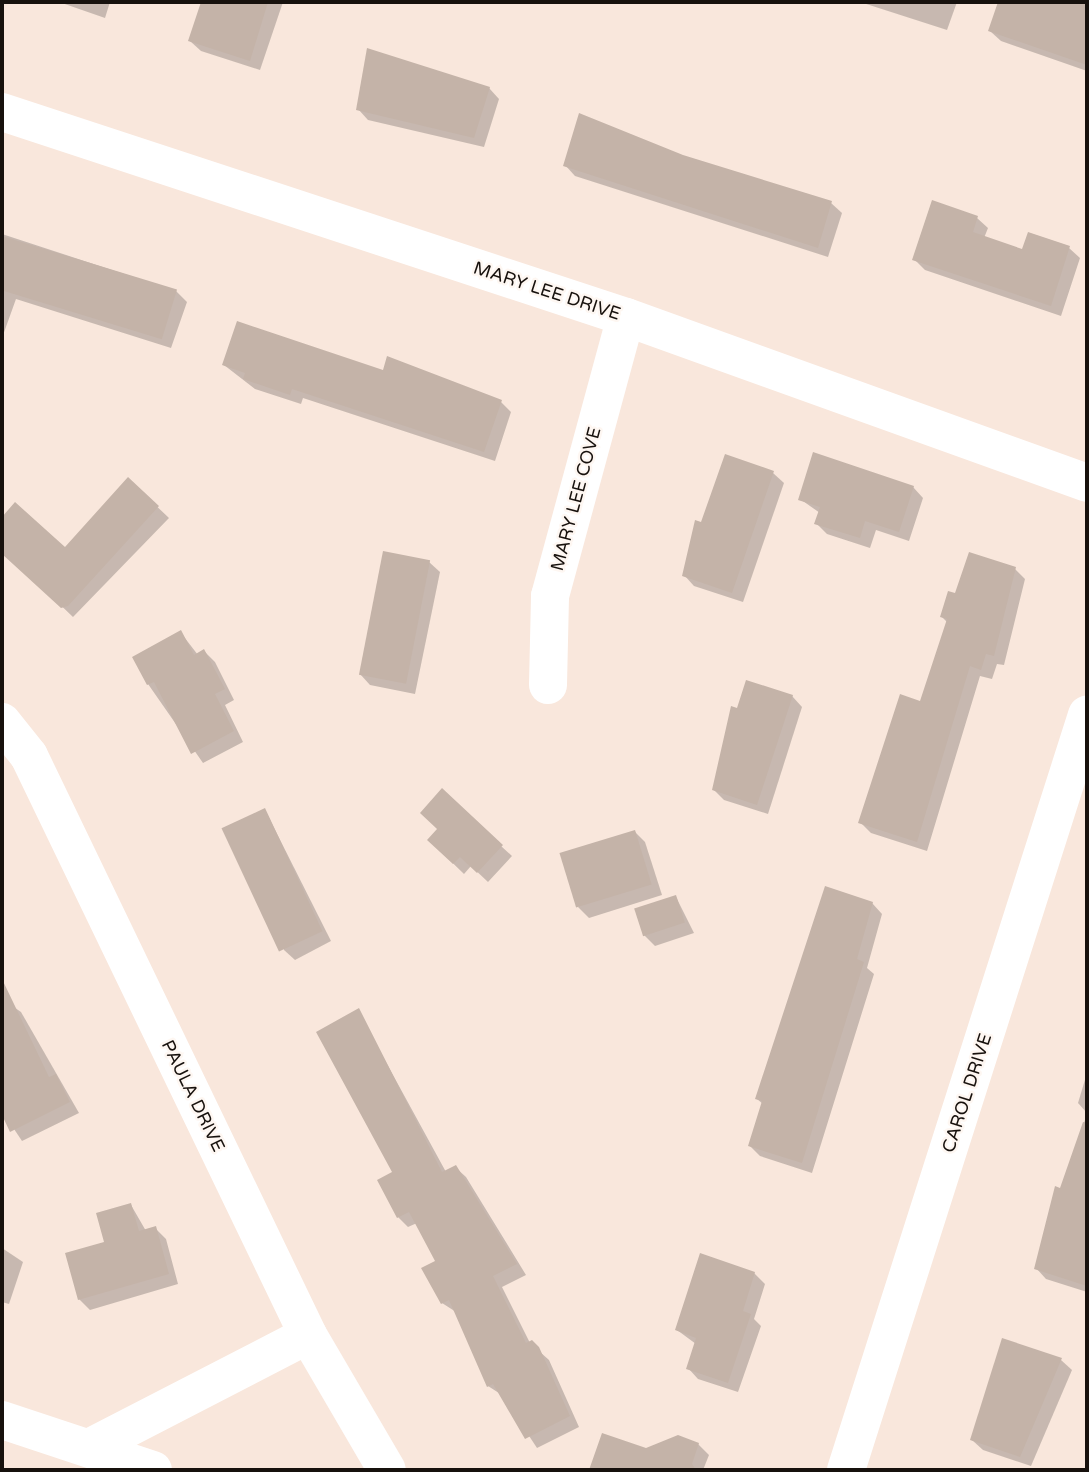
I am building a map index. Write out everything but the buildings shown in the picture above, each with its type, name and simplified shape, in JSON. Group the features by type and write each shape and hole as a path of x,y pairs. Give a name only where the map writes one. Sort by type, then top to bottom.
{"street":[{"name":"MARY LEE DRIVE","path":"2,112 626,317 1087,483"},
{"name":"MARY LEE COVE","path":"548,685 550,596 626,317"},
{"name":"CAROL DRIVE","path":"846,1470 1087,715"},
{"name":"PAULA DRIVE","path":"2,722 29,756 308,1335 387,1470"},
{"path":"89,1448 308,1335"},
{"path":"2,1420 153,1470"}]}
